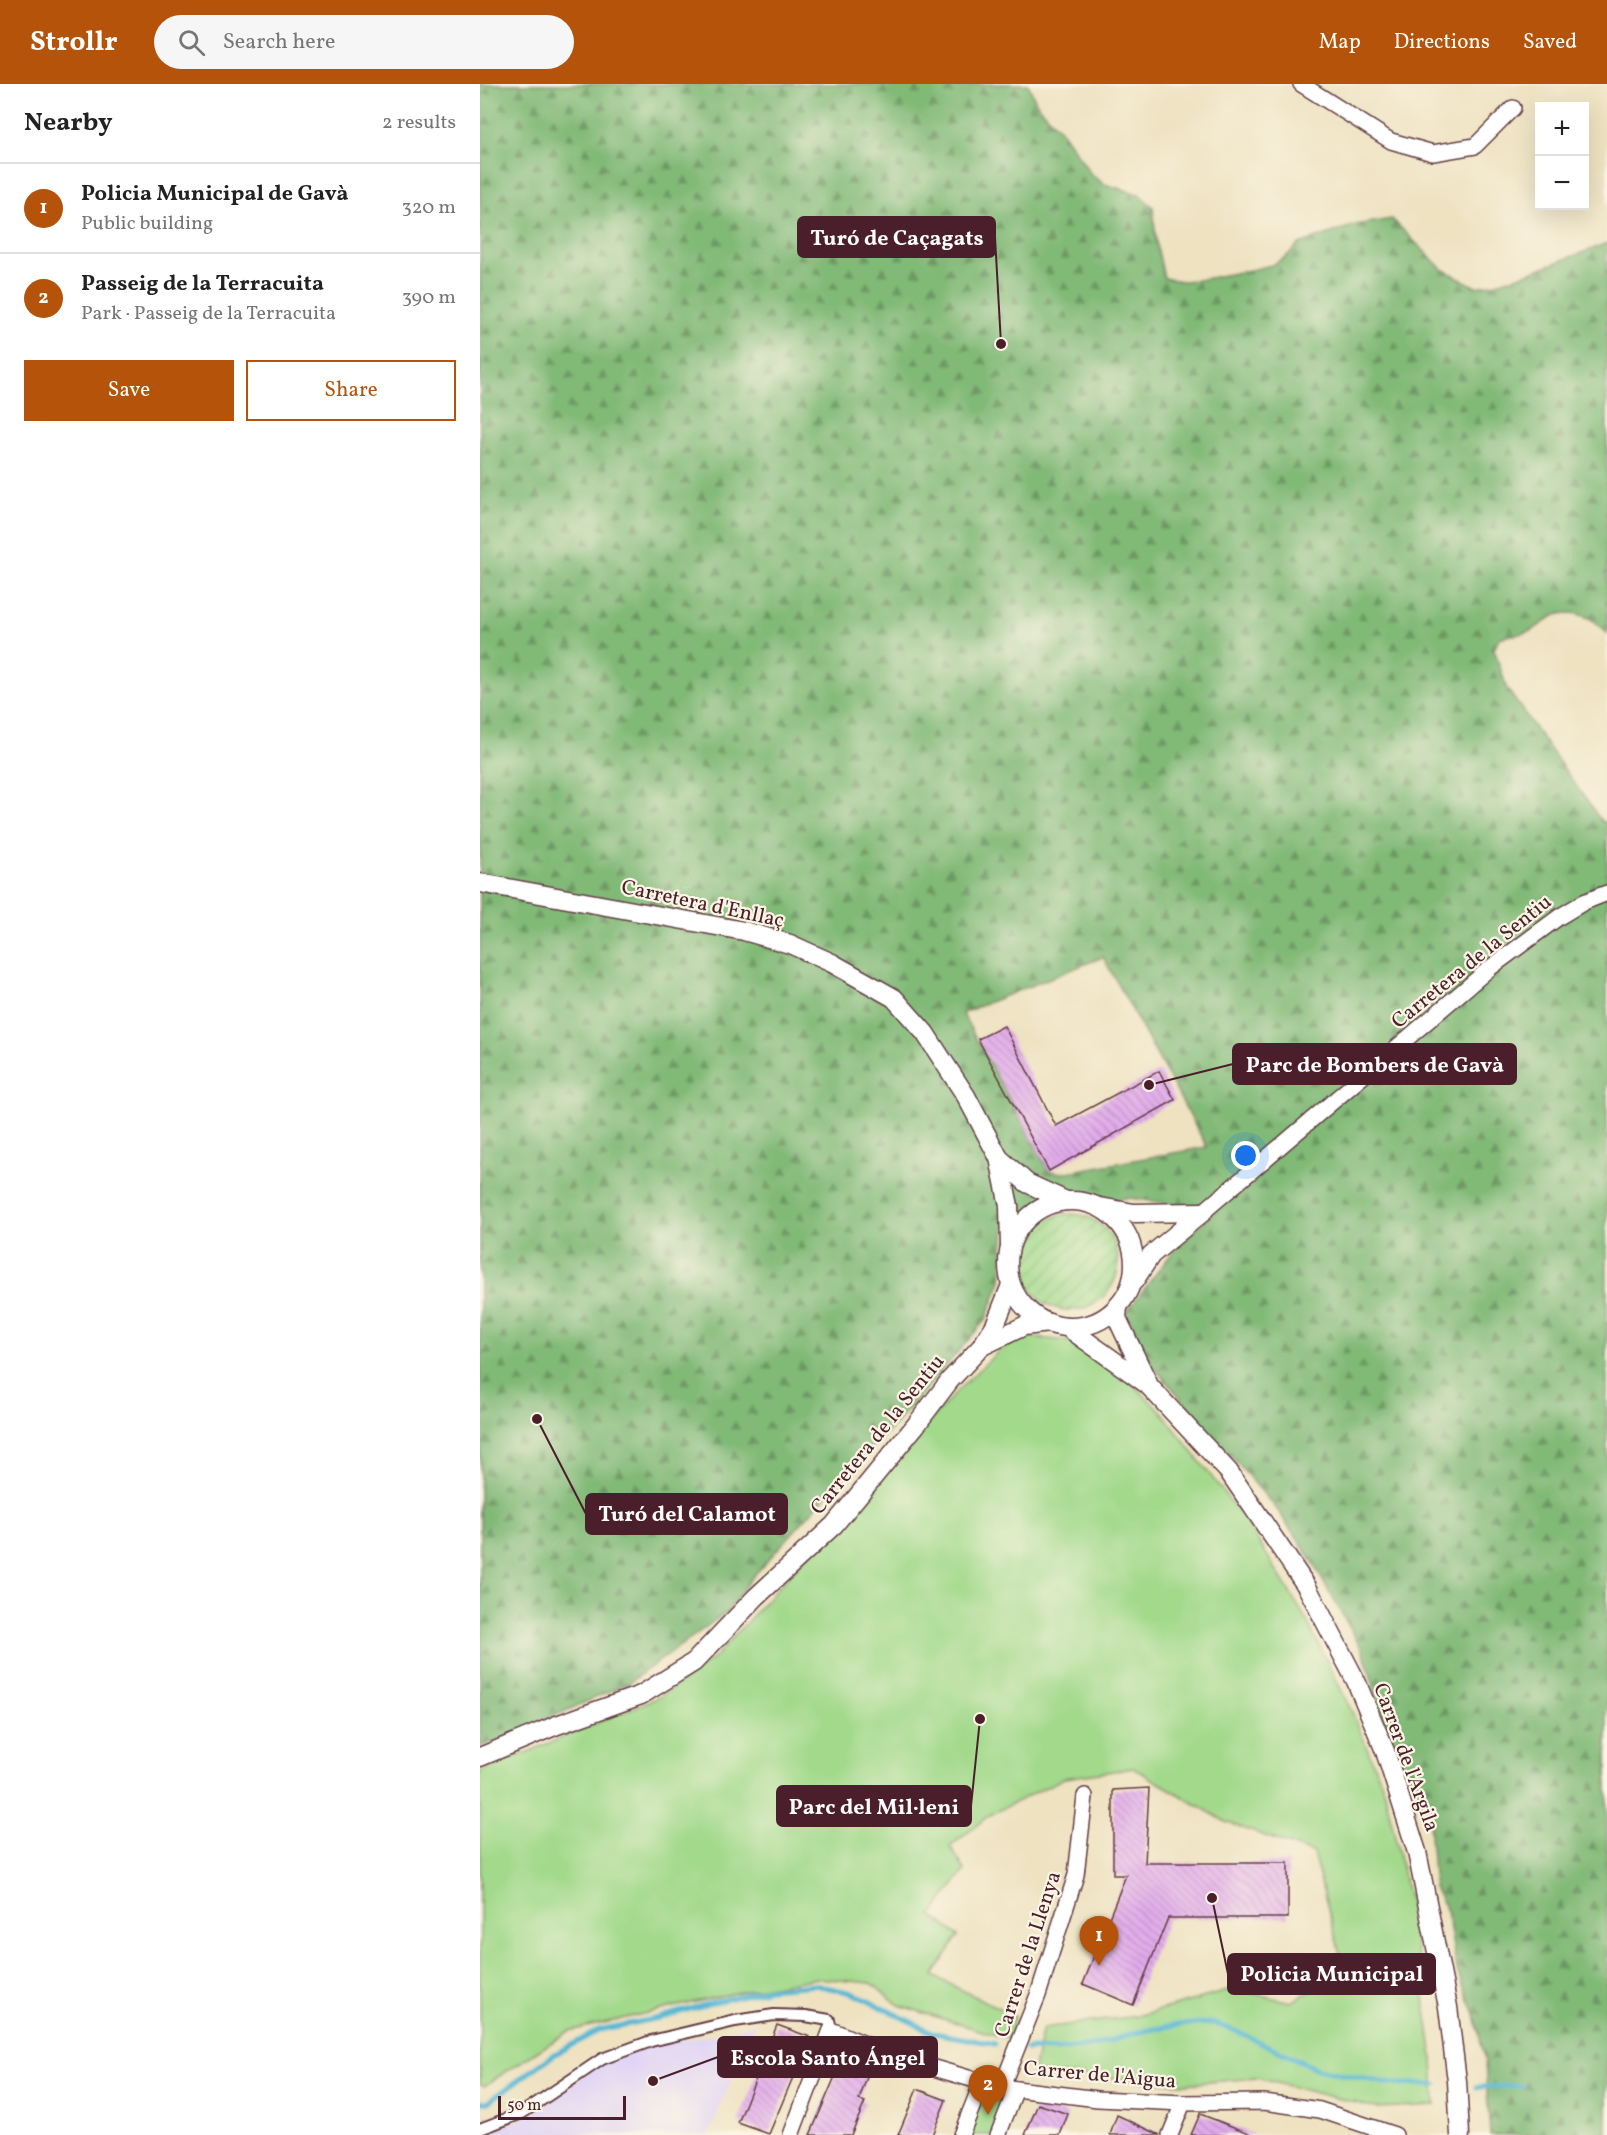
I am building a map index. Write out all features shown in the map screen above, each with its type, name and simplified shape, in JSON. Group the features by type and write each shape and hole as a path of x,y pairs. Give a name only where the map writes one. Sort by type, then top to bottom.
{"street":[{"path":"1301,84 1391,141 1433,153 1475,146 1514,108"},
{"name":"Carretera d'Enllaç","path":"480,883 744,931 790,944 832,963 894,998 922,1030 966,1096 999,1158 1010,1206 1010,1246"},
{"name":"Carretera de la Sentiu","path":"1130,1288 1151,1255 1490,968 1559,917 1584,902 1607,893"},
{"name":"Carretera d'Enllaç","path":"999,1158 1027,1183 1066,1201"},
{"path":"1097,1206 1113,1217 1126,1232 1133,1250 1134,1269 1130,1288 1118,1306 1104,1318 1086,1325 1058,1325 1033,1314 1020,1301 1011,1285 1008,1266 1010,1246 1018,1229 1031,1215 1047,1205 1066,1201 1082,1202 1134,1213 1203,1212"},
{"name":"Carretera de la Sentiu","path":"480,1757 557,1725 641,1695 694,1662 756,1597 834,1525 950,1380 981,1347 995,1325 1011,1285"},
{"name":"Carrer de l'Argila","path":"1118,1306 1117,1318 1148,1385"},
{"name":"Carretera de la Sentiu","path":"981,1347 1024,1326 1058,1325"},
{"name":"Carrer de l'Argila","path":"1058,1325 1148,1385 1229,1472 1307,1587 1356,1681 1385,1751 1417,1852 1448,2007 1460,2135"},
{"name":"Carrer de la Llenya","path":"998,2135 1009,2088 1076,1875 1085,1796"},
{"name":"Carrer de l'Aigua","path":"480,2129 522,2113 602,2059 651,2041 735,2020 774,2015 806,2016 829,2020 831,2030 896,2057 1009,2088 1098,2099 1183,2103 1264,2102 1320,2110 1352,2128 1395,2135"},
{"path":"791,2135 831,2030"},
{"path":"961,2135 981,2082"},
{"path":"1170,2135 1183,2103"}],"shaded area":[{"path":"753,2024 709,2135 480,2135 528,2116 607,2060 666,2041 707,2037"}],"green space":[{"path":"480,84 1028,84 1037,104 1063,133 1090,173 1104,184 1139,194 1153,207 1156,242 1164,278 1182,281 1199,280 1272,265 1287,256 1299,244 1355,225 1392,219 1442,269 1476,287 1531,272 1607,243 1607,633 1589,618 1567,613 1552,617 1530,631 1499,638 1494,649 1507,689 1602,822 1607,822 1607,2135 1490,2135 1485,2062 1475,2014 1457,1971 1447,1911 1434,1888 1429,1821 1388,1732 1363,1651 1307,1553 1276,1508 1152,1365 1126,1312 1172,1253 1216,1210 1129,1198 1006,1214 1001,1281 986,1319 896,1424 866,1452 749,1581 728,1611 630,1682 506,1738 480,1747","holes":["1103,957 1207,1147 1062,1173 1049,1171 962,1013"]},
{"path":"1070,1214 1088,1218 1104,1228 1114,1244 1118,1262 1114,1280 1104,1296 1088,1306 1070,1310 1052,1306 1036,1296 1026,1280 1022,1262 1026,1244 1036,1228 1052,1218"},
{"path":"1026,1337 1070,1341 1108,1361 1161,1411 1247,1523 1305,1617 1352,1712 1384,1789 1410,1903 1433,2058 1435,2105 1376,2108 1257,2078 1184,2084 1033,2072 1043,2028 1138,2016 1234,1989 1291,2002 1345,1972 1313,1853 1226,1822 1134,1768 1064,1778 988,1816 950,1847 965,1870 932,1915 958,1936 933,1976 1015,2016 1008,2039 899,2005 871,1983 818,1978 734,1993 569,2031 484,2086 480,2085 480,1772 661,1696 714,1658 960,1388 1001,1349"},
{"path":"985,2091 1009,2095 993,2135 967,2135"}],"building":[{"path":"1004,1026 1056,1126 1159,1071 1175,1100 1049,1171 978,1039"},
{"path":"1149,1788 1145,1863 1288,1863 1288,1918 1168,1918 1133,2005 1083,1984 1126,1875 1113,1875 1113,1790"},
{"path":"777,2025 810,2037 769,2134 738,2123"},
{"path":"843,2058 871,2066 859,2100 865,2102 851,2135 810,2135"},
{"path":"917,2089 946,2100 932,2135 898,2135"},
{"path":"1038,2104 1068,2114 1060,2135 1025,2135"},
{"path":"1200,2114 1252,2134 1191,2135"},
{"path":"1117,2115 1160,2135 1110,2135"}],"waterway":[{"path":"480,2102 488,2102 555,2054 599,2030 659,2018 769,1989 816,1985 852,1993 934,2033 995,2044"},
{"path":"1026,2049 1058,2050 1097,2045 1139,2032 1175,2025 1213,2023 1243,2034 1317,2069 1391,2084 1436,2084"},
{"path":"1477,2087 1523,2086"}],"place":[{"name":"Turó de Caçagats","path":"1001,344"},
{"name":"Parc de Bombers de Gavà","path":"1149,1085"},
{"name":"Turó del Calamot","path":"537,1419"},
{"name":"Parc del Mil·leni","path":"980,1719"},
{"name":"Policia Municipal","path":"1212,1898"},
{"name":"Policia Municipal de Gavà","path":"1099,1966"},
{"name":"Escola Santo Ángel","path":"653,2081"},
{"name":"Passeig de la Terracuita","path":"988,2115"}]}
